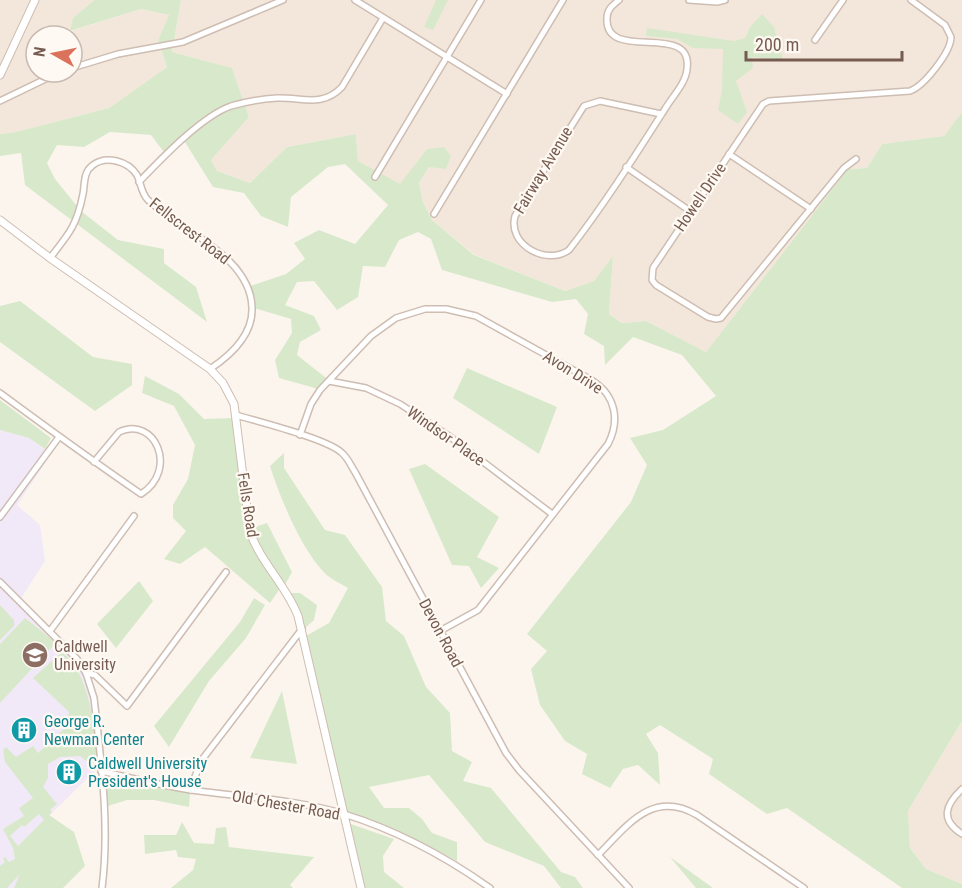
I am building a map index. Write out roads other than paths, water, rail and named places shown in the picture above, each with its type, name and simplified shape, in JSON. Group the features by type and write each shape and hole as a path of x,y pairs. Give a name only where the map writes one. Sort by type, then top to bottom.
{"street":[{"path":"0,75 35,0"},
{"path":"269,0 280,2"},
{"path":"355,0 507,94"},
{"path":"375,177 481,0"},
{"path":"434,214 563,0"},
{"name":"Fairway Avenue","path":"619,0 609,9 607,16 609,28 616,37 627,41 671,44 681,50 686,57 688,64 686,76 662,114 626,167 566,252 558,256 545,255 518,240 513,228 515,216 584,106 600,101 662,114"},
{"path":"689,0 717,2 725,0"},
{"path":"815,40 843,0"},
{"name":"Howell Drive","path":"856,159 844,168 726,315 716,319 708,317 656,285 651,277 653,268 690,211 761,106 768,101 907,92 917,88 947,52 951,37 945,25 911,0"},
{"path":"84,64 118,54 183,42 280,2"},
{"path":"139,182 198,127 229,107 277,98 317,101 334,94 342,87 383,18"},
{"path":"0,101 35,84"},
{"path":"729,154 811,209"},
{"name":"Fellscrest Road","path":"50,258 72,231 78,216 85,175 93,165 109,159 128,166 137,175 146,198 226,258 243,277 250,294 252,315 245,336 223,360 210,369"},
{"path":"626,167 690,211"},
{"name":"Fells Road","path":"1,224 210,369 228,389 236,416 250,532 261,557 289,595 302,629 361,888"},
{"name":"Avon Drive","path":"300,435 311,404 329,381 371,336 387,323 415,311 456,310 476,316 593,381 612,401 615,414 614,432 608,444 478,610 440,631"},
{"name":"Windsor Place","path":"329,381 366,388 400,404 449,436 552,514"},
{"path":"0,393 59,437 94,462 141,495 148,490 159,474 162,456 145,432 134,429 119,432 94,462"},
{"name":"Devon Road","path":"236,416 334,447 346,458 506,753 519,770 629,888"},
{"path":"0,517 59,437"},
{"path":"50,631 134,516"},
{"path":"86,673 95,675 127,706 225,572"},
{"path":"0,582 77,659 86,673 94,698 101,771 106,844 102,888"},
{"path":"190,790 201,761 302,629"},
{"name":"Old Chester Road","path":"101,771 190,790 296,804 344,814 413,842 490,888"},
{"path":"962,789 948,806 946,817 950,825 962,834"},
{"path":"598,855 640,814 657,807 673,805 697,815 804,888"}],"place":[{"name":"Caldwell University","path":"35,655"},
{"name":"George R. Newman Center","path":"24,730"},
{"name":"Caldwell University President's House","path":"69,772"}]}
